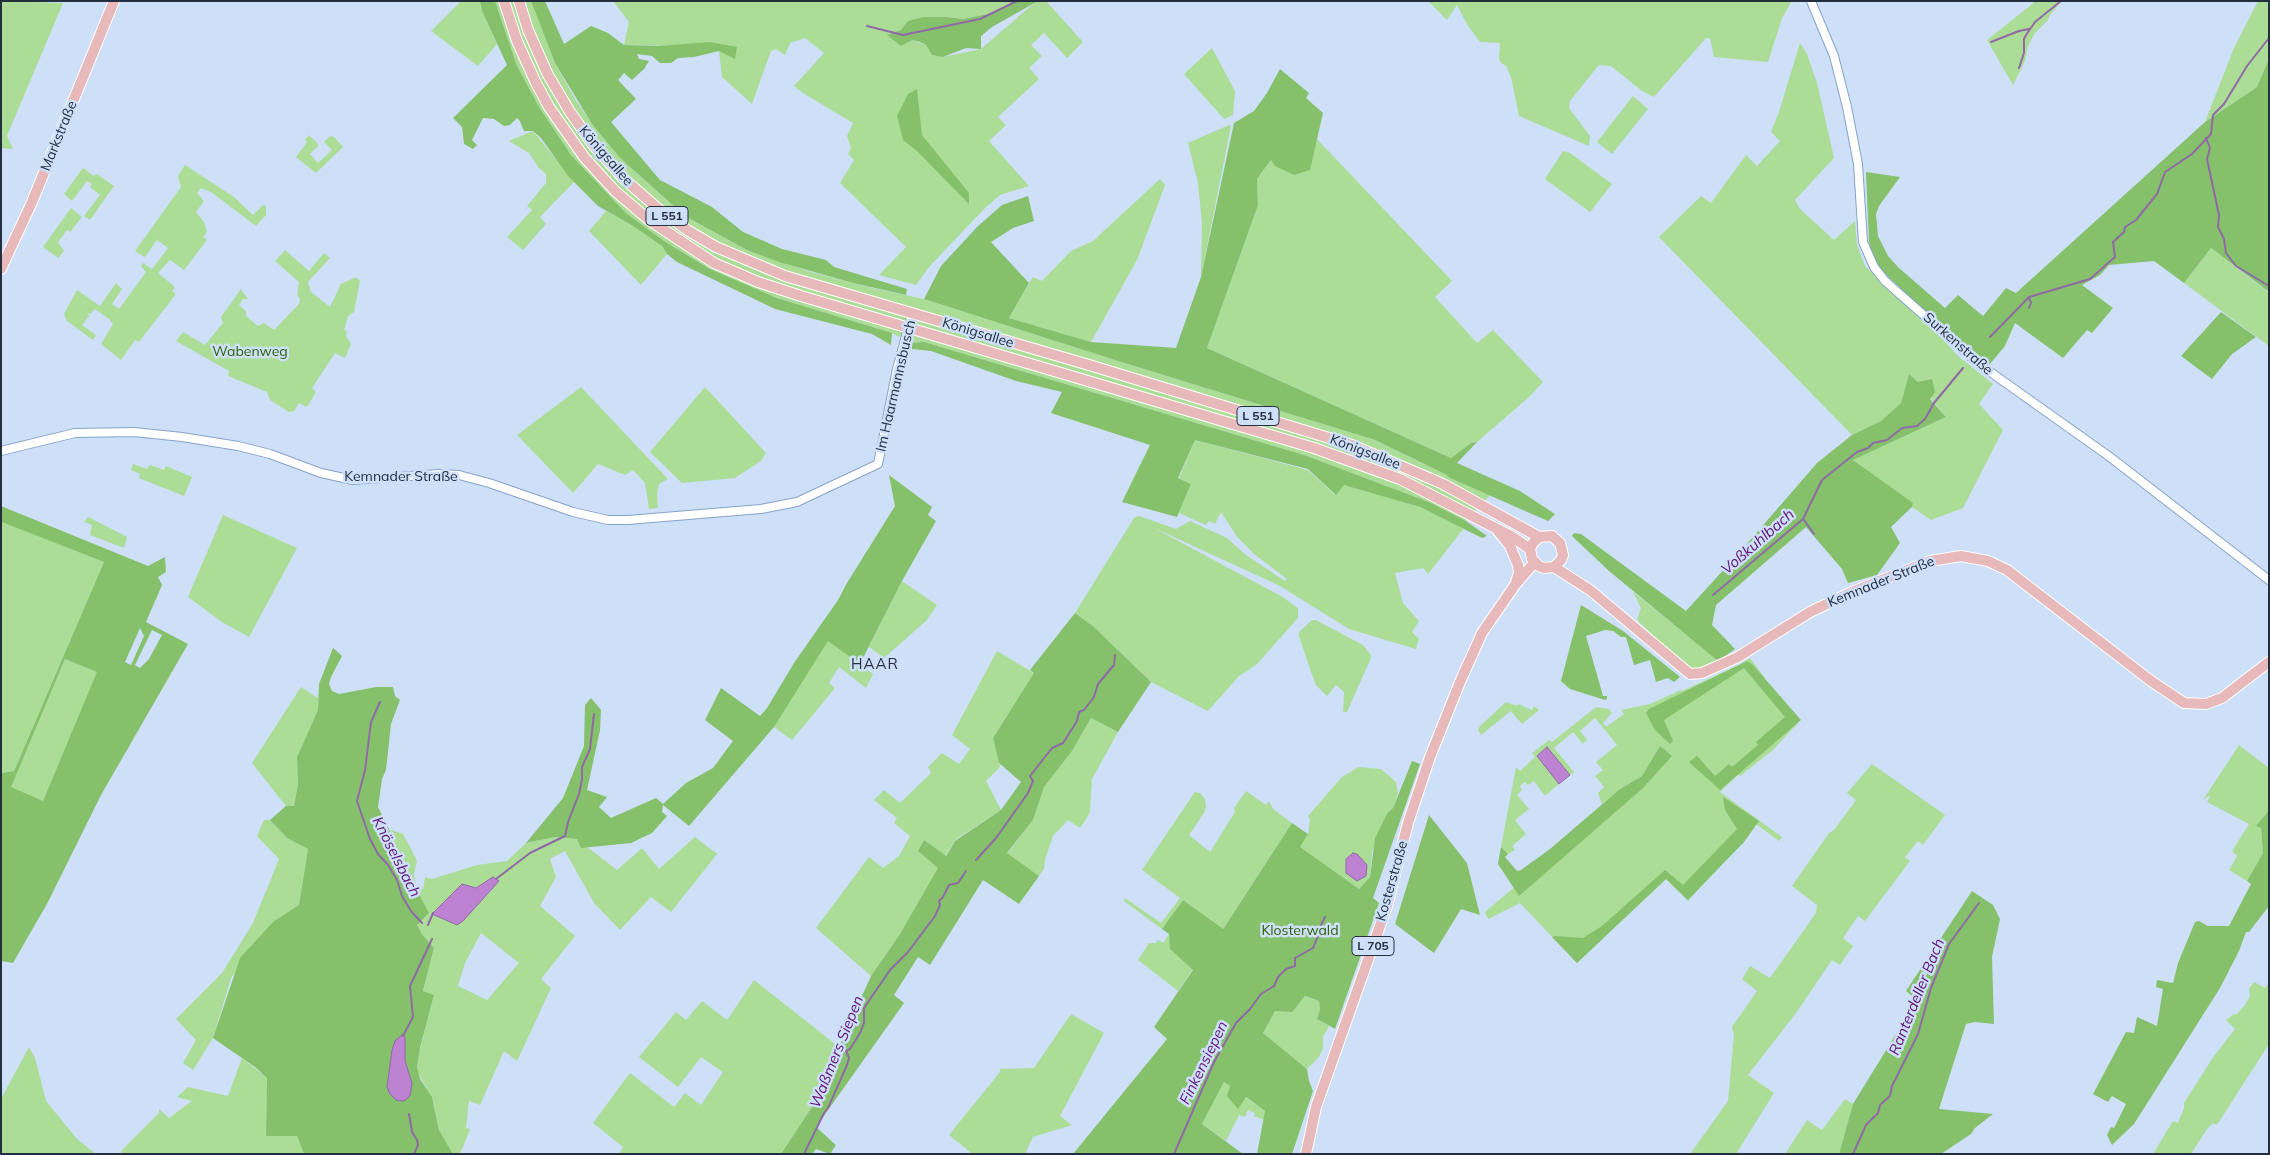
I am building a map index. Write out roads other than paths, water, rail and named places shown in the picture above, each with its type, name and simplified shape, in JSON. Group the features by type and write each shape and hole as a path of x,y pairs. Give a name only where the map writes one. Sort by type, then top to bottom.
{"main road":[{"name":"Markstraße","path":"1,269 32,202 114,1"},
{"name":"Königsallee","path":"504,1 524,59 549,107 570,139 599,174 649,220 681,243 734,273 779,289 907,328 1314,448 1400,479 1511,536 1530,549"},
{"name":"Königsallee","path":"519,1 538,54 570,112 607,161 656,207 700,238 758,266 1352,446 1441,483 1539,537 1546,535 1558,540 1563,550 1557,563"},
{"name":"Königsallee","path":"1495,528 1506,540 1516,559 1519,573 1515,585"},
{"path":"1539,537 1533,542 1530,549 1537,565 1544,568 1557,563"},
{"name":"Kemnader Straße","path":"1557,563 1684,670 1696,674 1738,657 1810,612 1839,597 1930,561 1961,556 1988,561 2007,570 2162,689 2184,703 2206,704 2222,698 2263,664 2269,656"},
{"name":"L 705","path":"1500,607 1515,585 1537,565"},
{"name":"L 705","path":"1500,607 1529,579 1537,565"},
{"name":"Kosterstraße","path":"1306,1154 1316,1107 1387,906 1418,791 1466,668 1482,633 1500,607"}],"street":[{"name":"Surkenstraße","path":"1811,1 1834,56 1847,108 1858,164 1863,242 1874,267 1885,280 1979,364 2110,457 2269,580"},
{"name":"Im Haarmannsbusch","path":"879,459 907,328 912,314"},
{"name":"Kemnader Straße","path":"1,451 64,435 94,431 182,437 238,446 270,454 321,473 353,480 432,474 459,475 489,483 590,517 626,520 782,506 822,492 876,466 879,459"}],"waterway":[{"path":"867,26 903,35 980,19 1017,1"},
{"path":"2019,68 2024,53 2024,39 2026,35 2035,22 2061,1"},
{"path":"1991,42 2029,29"},
{"name":"Voßkuhlbach","path":"1990,337 2029,297 2090,279 2115,257 2113,242 2124,232 2125,227 2136,220 2157,194 2165,172 2192,154 2211,134 2213,115 2224,104 2247,66 2269,38"},
{"path":"2206,138 2210,148 2207,159 2219,215 2218,227 2224,239 2226,253 2236,266 2269,286"},
{"path":"2029,297 2031,303 2029,308"},
{"name":"Voßkuhlbach","path":"1713,595 1803,519 1822,480 1857,452 1868,448 1873,443 1887,440 1902,428 1917,426 1925,419 1934,403 1963,368"},
{"path":"1804,520 1814,534"},
{"name":"Waßmers Siepen","path":"976,860 996,838 1028,793 1033,781 1030,776 1052,748 1063,743 1077,721 1079,712 1084,710 1094,697 1098,684 1114,665 1115,655"},
{"name":"Knöselsbach","path":"380,702 371,722 365,770 357,801 370,839 378,854 388,865 397,880 402,896 411,911 422,923"},
{"path":"496,879 530,853 565,836 568,822 579,794 582,767 590,749 594,714"},
{"name":"Waßmers Siepen","path":"804,1154 828,1108 847,1065 849,1058 846,1051 850,1049 860,1033 864,1023 864,1008 890,970 908,952 935,916 940,905 939,901 949,885 958,883 966,871"},
{"name":"Ranterdeller Bach","path":"1853,1154 1866,1125 1878,1113 1880,1105 1890,1096 1892,1086 1918,1034 1931,988 1949,944 1979,903"},
{"path":"428,925 433,913"},
{"name":"Finkensiepen","path":"1321,925 1325,917"},
{"name":"Finkensiepen","path":"1174,1154 1214,1062 1236,1023 1261,994 1274,986 1278,977 1286,969 1295,966 1295,958 1313,948 1321,928"},
{"name":"Knöselsbach","path":"403,1036 413,1017 410,986 432,939"},
{"name":"Knöselsbach","path":"409,1114 412,1132 418,1145 414,1154"}],"district":[{"name":"HAAR","path":"875,664"}],"park label":[{"name":"Wabenweg","path":"250,352"},
{"name":"Klosterwald","path":"1300,931"}]}
